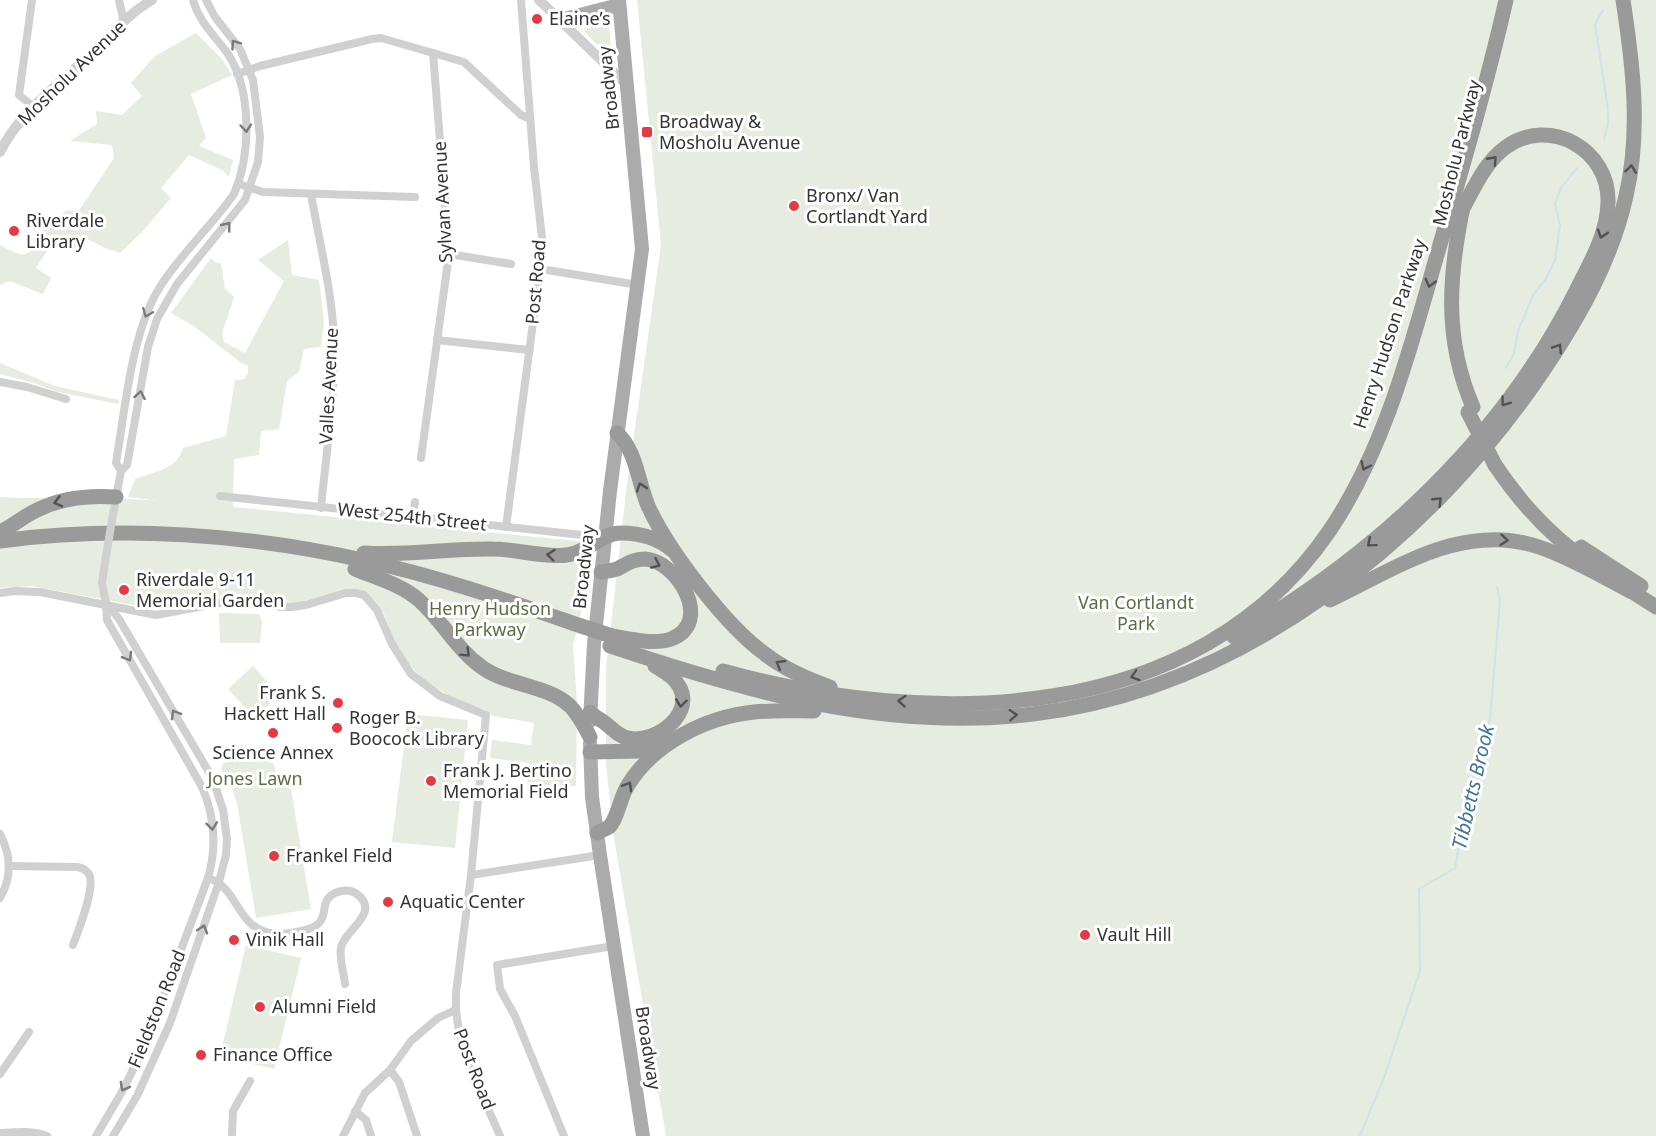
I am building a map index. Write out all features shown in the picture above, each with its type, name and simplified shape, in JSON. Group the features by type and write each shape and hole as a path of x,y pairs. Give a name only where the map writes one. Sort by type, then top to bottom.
{"highway":[{"name":"Henry Hudson Parkway","path":"611,641 629,652 716,680 784,698 871,706 1031,700 1109,684 1164,666 1212,641 1236,625 1266,601 1313,552 1343,510 1369,458 1399,382 1457,208 1506,0"},
{"name":"Mosholu Parkway","path":"1516,0 1457,208 1452,312 1458,361 1471,410 1498,462 1530,512 1574,552 1656,607"},
{"name":"Henry Hudson Parkway","path":"0,542 64,536 150,534 234,539 375,562 436,579 611,641 755,679 910,716 1030,715 1084,706 1158,684 1198,669 1276,626 1311,605 1371,560 1448,491 1499,433 1529,392 1582,308 1599,275 1615,236 1627,193 1632,164 1634,94 1623,0"},
{"path":"1164,666 1197,657 1291,603 1351,560 1396,522 1448,471 1502,406 1536,359 1566,310 1600,241 1606,219 1608,196 1601,172 1586,152 1564,138 1540,134 1515,142 1496,155 1457,208"},
{"path":"617,433 629,446 639,484 653,516 679,556 737,628 764,654 785,668 871,706"},
{"name":"Mosholu Parkway","path":"1498,462 1558,529 1584,549 1656,596"},
{"path":"0,532 35,511 58,502 90,497 116,497"},
{"path":"312,550 388,554 494,549 561,556 581,552 605,537 620,533 650,537 668,546 679,556"},
{"path":"1276,626 1433,549 1469,540 1503,540 1531,544 1630,591"},
{"name":"Henry Hudson Parkway","path":"0,551 42,546 152,544 256,552 355,569 581,631"},
{"path":"601,572 617,569 638,559 657,562 678,580 691,607 689,622 681,633 671,639 611,641"},
{"path":"355,569 396,585 413,595 464,652 488,671 509,681 562,699 575,711 590,744 647,750 711,722 750,712 871,706"},
{"path":"590,712 614,732 632,739 646,738 656,734 678,717 683,699 678,683 664,671 629,652"},
{"path":"597,832 611,824 624,792 638,771 654,755 680,737"}],"main road":[{"path":"560,20 619,2"},
{"name":"Broadway","path":"619,2 642,234 638,285 617,433 601,572 590,712 590,744 600,855 643,1136"}],"street":[{"path":"32,0 20,95 34,108"},
{"path":"119,0 124,22"},
{"name":"Mosholu Avenue","path":"0,152 8,136 34,108 124,22 152,0"},
{"name":"Fieldston Road","path":"121,471 116,463 140,330 163,282 229,202 238,184 245,159 247,137 242,89 229,56 204,24 193,0"},
{"name":"Fieldston Road","path":"96,1136 123,1090 146,1043 208,878 213,852 213,828 207,800 194,771 107,620 102,583 121,471 127,465 152,334 163,306 173,291 239,210 250,189 258,162 260,136 256,94 249,69 240,49 215,17 206,0"},
{"name":"Post Road","path":"506,527 543,248 521,0"},
{"path":"539,0 626,84"},
{"path":"237,74 249,69 377,38 460,60 469,65 521,115 530,119"},
{"name":"Sylvan Avenue","path":"421,458 449,254 433,53"},
{"path":"238,184 263,192 415,197"},
{"name":"Valles Avenue","path":"310,194 334,337 334,376 321,508"},
{"path":"449,254 511,264"},
{"path":"541,269 638,285"},
{"path":"163,282 173,291"},
{"path":"437,340 529,350"},
{"path":"0,382 27,387 66,399"},
{"path":"124,416 135,418"},
{"name":"West 254th Street","path":"220,496 605,537"},
{"path":"413,518 415,502"},
{"path":"0,593 40,592 106,604"},
{"name":"Post Road","path":"106,604 156,615 220,603 245,601 281,608 306,605 346,593 364,595 377,610 392,644 411,674 440,696 486,715 471,876 455,1010 459,1040 500,1136"},
{"name":"Fieldston Road","path":"106,604 119,619 213,779 220,796 225,826 226,855 219,882 170,1023 137,1096 113,1136"},
{"path":"194,771 204,765"},
{"path":"0,834 10,866 8,880 0,898"},
{"path":"471,876 600,855"},
{"path":"10,866 77,867 83,868 88,873 89,892 73,945"},
{"path":"208,878 219,882 229,892 250,924 274,934 312,928 323,918 330,896 344,890 356,893 363,902 364,912 361,921 347,934 341,948 345,984"},
{"path":"564,1136 515,1016 500,988 497,965 613,946"},
{"path":"343,1136 369,1088 390,1070 411,1041 438,1018 455,1010"},
{"path":"0,1074 29,1032"},
{"path":"390,1070 399,1082 417,1136"},
{"path":"232,1136 233,1111 250,1081"},
{"path":"355,1111 366,1120 372,1136"},
{"path":"0,1133 20,1131 47,1136"}],"green space":[{"name":"Van Cortlandt Park","path":"637,0 1656,0 1656,1136 666,1136 614,839 606,764 606,669 626,492 661,245"},
{"path":"604,22 609,25 611,49 608,53 603,51 584,31 585,27"},
{"path":"196,33 222,59 232,75 191,94 206,138 199,146 233,160 229,177 222,170 189,155 161,188 171,198 142,232 120,253 82,236 74,251 53,242 36,268 51,278 43,294 10,281 0,285 0,245 19,254 32,250 49,222 66,210 78,212 114,158 112,145 70,141 97,124 96,111 122,115 142,96 131,83 155,56"},
{"name":"Henry Hudson Parkway","path":"288,240 292,275 319,280 324,321 321,347 304,349 299,372 287,381 279,429 261,431 259,455 234,459 233,507 587,542 581,613 573,645 577,702 576,786 527,788 529,763 490,758 492,740 531,745 534,723 493,716 484,709 461,702 430,685 415,671 395,644 384,614 375,601 363,592 302,603 281,604 251,598 206,601 166,611 31,586 0,588 0,497 160,501 128,497 135,479 170,466 176,461 183,448 226,436 235,380 244,379 248,373 248,366 195,327 171,313 211,258 216,263 221,263 225,289 234,297 222,333 224,342 245,353 284,281 258,260"},
{"path":"0,363 55,386 119,400 118,404 58,392 0,374"},
{"path":"219,613 259,614 262,622 260,643 220,643"},
{"path":"253,666 279,695 254,718 228,689"},
{"name":"Frank J. Bertino Memorial Field","path":"408,714 468,720 455,848 392,842"},
{"name":"Frankel Field","path":"261,757 274,764 280,783 291,789 311,909 256,918 237,803 231,785 221,769 223,763"},
{"name":"Alumni Field","path":"246,945 301,958 274,1069 220,1056"}],"waterway":[{"name":"Tibbetts Brook","path":"1603,10 1595,24 1608,109 1608,124 1604,139"},
{"name":"Tibbetts Brook","path":"1506,368 1514,353 1518,331 1533,295 1546,279 1555,260 1560,225 1555,204 1561,188 1577,168"},
{"name":"Tibbetts Brook","path":"1360,1136 1385,1075 1420,971 1419,889 1455,868 1471,783 1490,718 1500,601 1497,587"}],"place":[{"name":"Elaine’s","path":"537,19"},
{"name":"Broadway & Mosholu Avenue","path":"647,132"},
{"name":"Bronx/ Van Cortlandt Yard","path":"794,206"},
{"name":"Riverdale Library","path":"14,231"},
{"name":"Riverdale 9-11 Memorial Garden","path":"124,590"},
{"name":"Frank S. Hackett Hall","path":"338,703"},
{"name":"Roger B. Boocock Library","path":"337,728"},
{"name":"Science Annex","path":"273,733"},
{"name":"Frank J. Bertino Memorial Field","path":"431,781"},
{"name":"Frankel Field","path":"274,856"},
{"name":"Aquatic Center","path":"388,902"},
{"name":"Vault Hill","path":"1085,935"},
{"name":"Vinik Hall","path":"234,940"},
{"name":"Alumni Field","path":"260,1007"},
{"name":"Finance Office","path":"201,1055"}],"park label":[{"name":"Jones Lawn","path":"255,779"}]}
